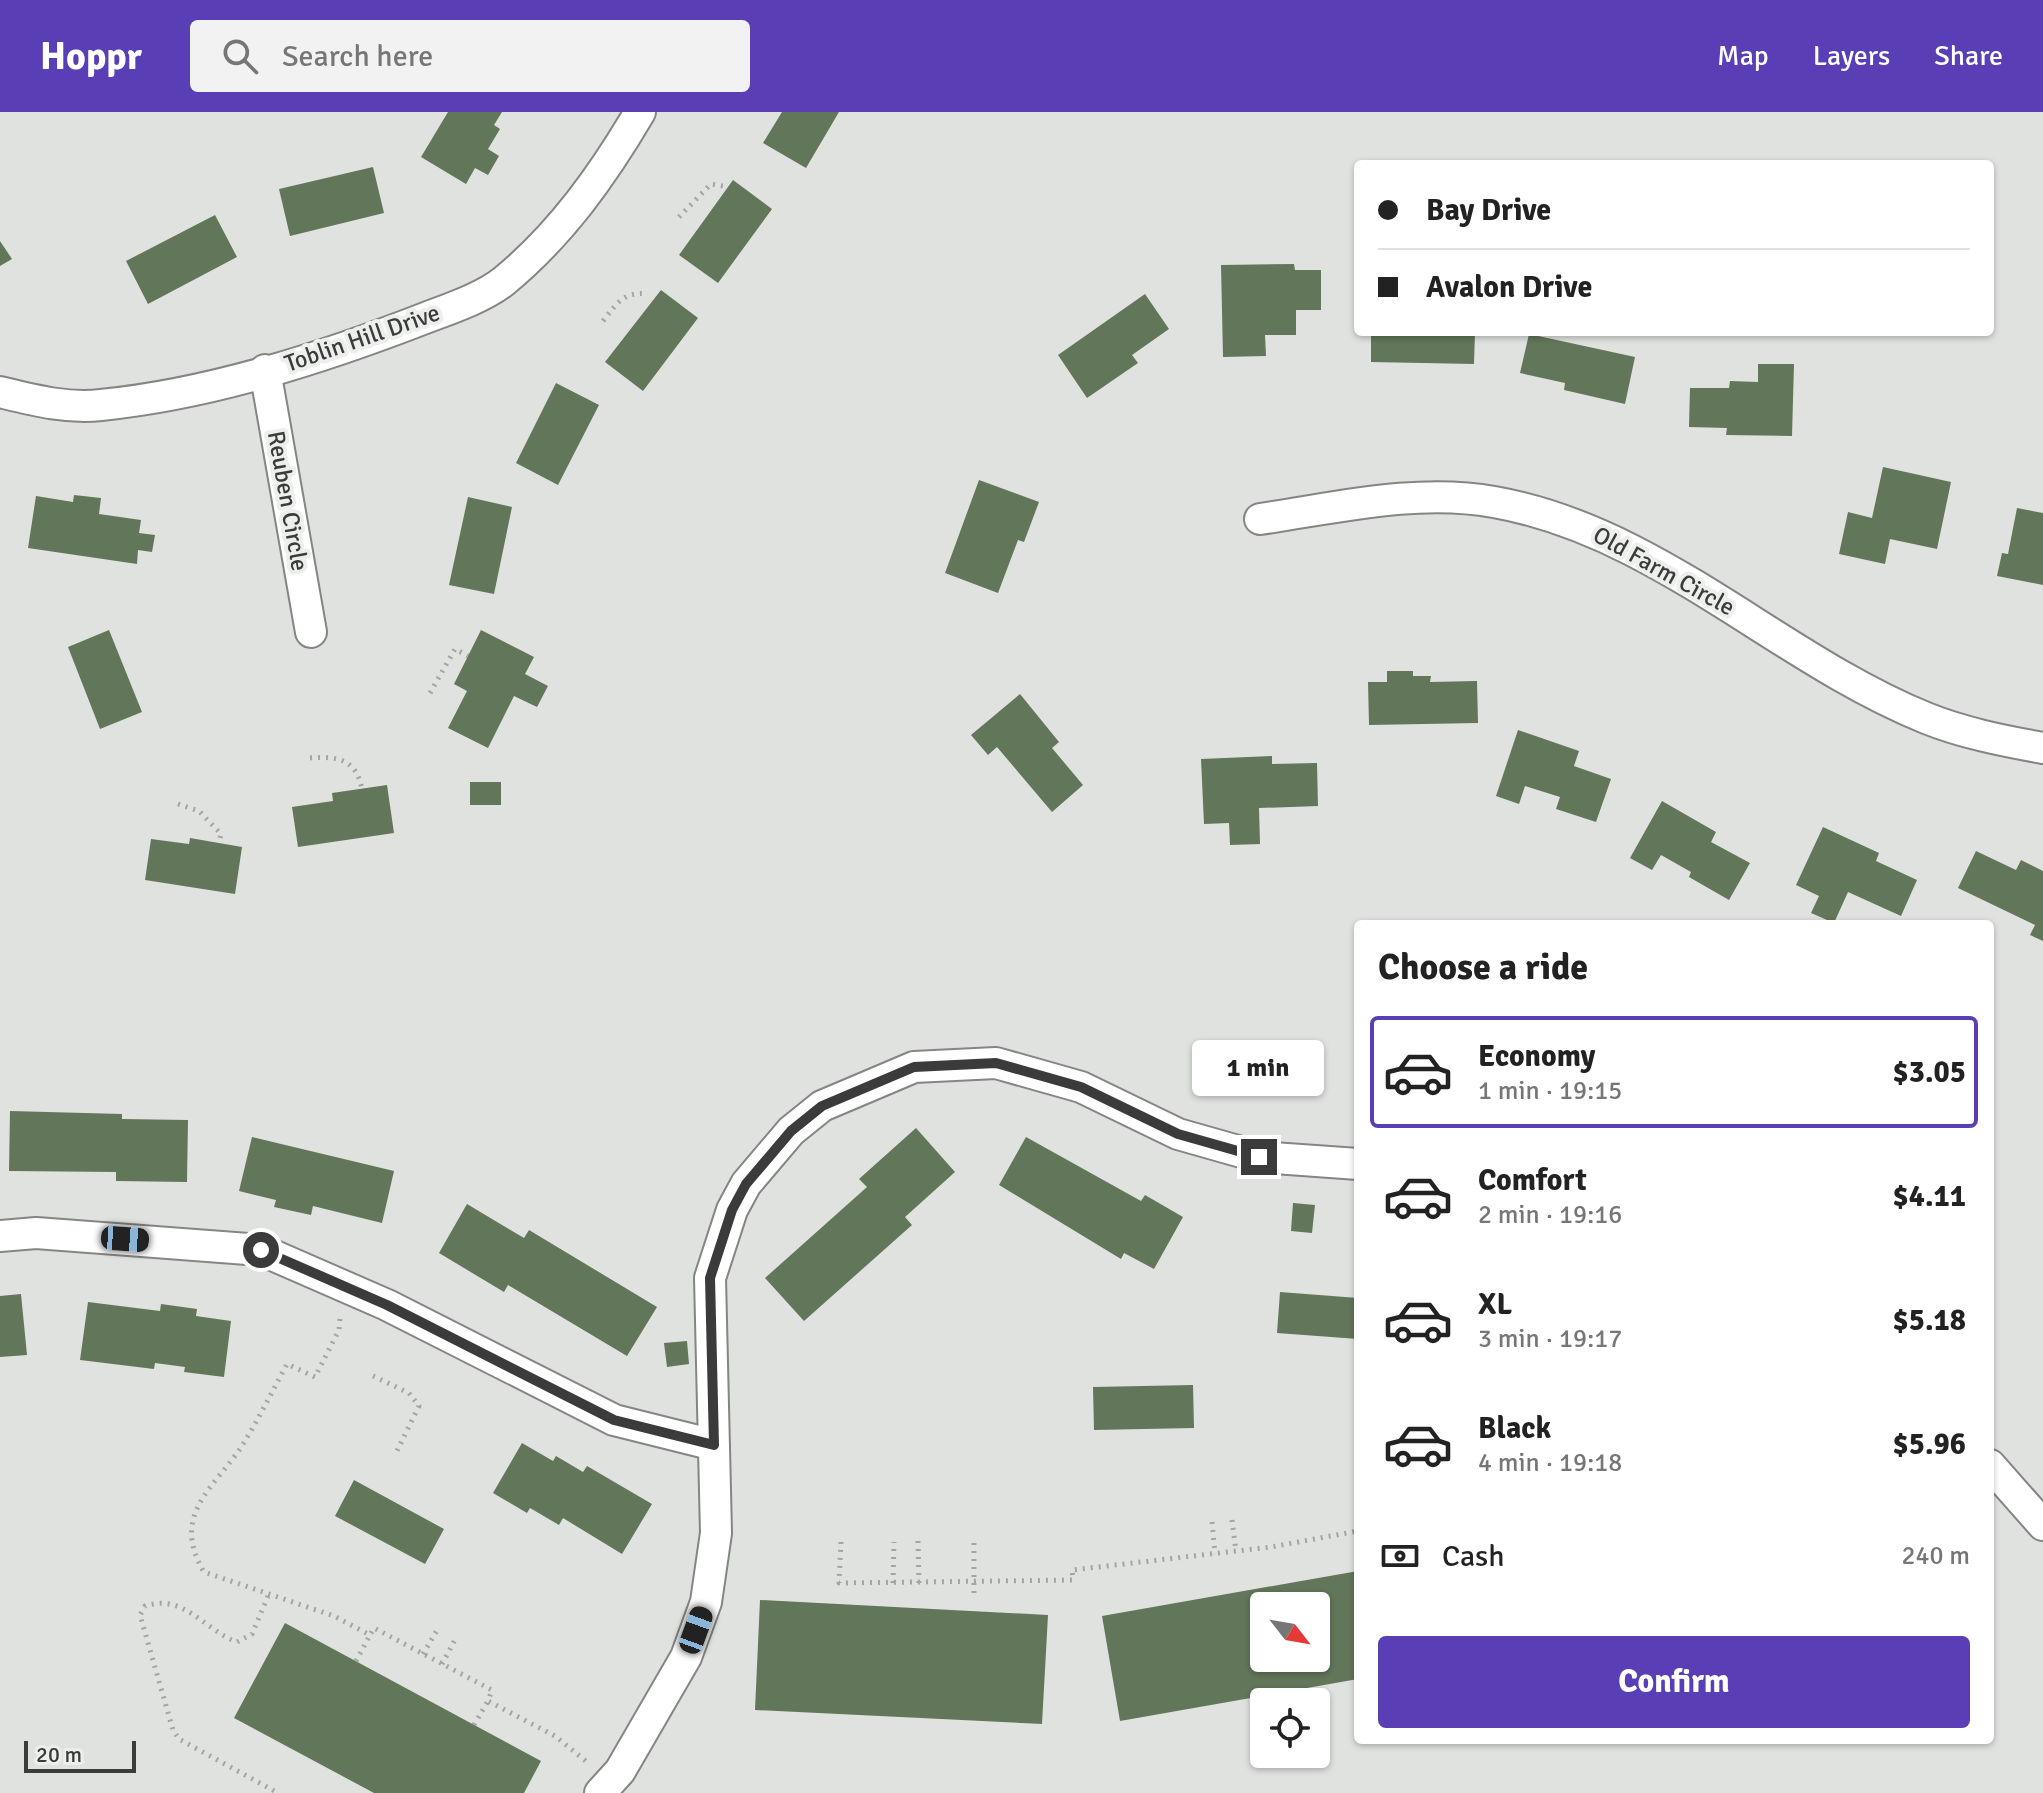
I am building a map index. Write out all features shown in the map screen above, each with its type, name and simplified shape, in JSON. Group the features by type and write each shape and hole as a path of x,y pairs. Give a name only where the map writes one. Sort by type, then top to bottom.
{"street":[{"name":"Toblin Hill Drive","path":"0,392 44,403 100,406 195,389 386,333 502,283 563,224 607,168 640,112"},
{"name":"Reuben Circle","path":"265,370 311,632"},
{"name":"Old Farm Circle","path":"1260,519 1391,500 1441,498 1491,501 1534,510 1577,524 1650,558 1847,678 1926,718 1992,738 2043,748"},
{"path":"600,1793 620,1771 686,1657 706,1602 716,1533 710,1278 732,1210 746,1184 782,1142 822,1106 914,1067 996,1063 1081,1087 1178,1134 1259,1157 1354,1164"},
{"path":"0,1236 36,1233 261,1250 387,1305 614,1420 714,1445"},
{"path":"1994,1470 2043,1525"}],"path":[{"path":"679,217 711,184 723,186"},
{"path":"603,321 623,296 632,292 648,294"},
{"path":"430,693 455,649 468,656"},
{"path":"310,758 345,760 358,771 362,789"},
{"path":"178,804 199,811 221,834 219,843"},
{"path":"336,1311 341,1320 339,1330 315,1377 287,1364 244,1443 199,1500 194,1555 204,1572 334,1616 370,1635"},
{"path":"373,1376 409,1393 419,1406 395,1455"},
{"path":"1232,1520 1236,1551"},
{"path":"1212,1522 1215,1554"},
{"path":"841,1542 839,1583 974,1583 1073,1580 1072,1570 1215,1554 1354,1532"},
{"path":"918,1541 919,1584"},
{"path":"974,1541 974,1593"},
{"path":"893,1583 894,1542"},
{"path":"268,1596 252,1634 237,1642 173,1602 159,1601 145,1606 140,1615 173,1730 179,1739 278,1793"},
{"path":"423,1654 439,1627"},
{"path":"356,1661 374,1628 492,1690 474,1725"},
{"path":"442,1664 457,1636"},
{"path":"488,1701 555,1736 588,1764"}],"building":[{"path":"448,112 502,112 494,125 500,129 488,149 499,156 488,175 475,168 466,184 421,157"},
{"path":"782,112 839,112 806,168 763,143"},
{"path":"373,167 384,213 290,236 279,189"},
{"path":"733,180 772,209 718,283 679,255"},
{"path":"215,215 237,257 148,304 126,261"},
{"path":"0,241 12,259 0,266"},
{"path":"1294,264 1295,270 1321,270 1321,310 1296,310 1296,335 1265,335 1266,356 1223,357 1221,265"},
{"path":"661,290 698,318 643,391 605,362"},
{"path":"1145,294 1169,329 1132,355 1138,363 1087,398 1058,355"},
{"path":"1371,336 1475,336 1474,364 1371,362"},
{"path":"1529,336 1635,357 1625,404 1564,390 1565,383 1520,373"},
{"path":"1758,364 1794,364 1792,436 1726,435 1727,428 1689,427 1690,388 1729,388 1730,381 1758,382"},
{"path":"556,383 599,405 558,485 516,463"},
{"path":"1883,467 1951,482 1937,549 1890,539 1885,564 1839,554 1848,512 1872,518"},
{"path":"979,480 1039,502 1024,542 1018,540 998,593 945,573"},
{"path":"74,495 101,498 99,514 141,520 139,533 155,535 152,552 138,550 137,564 28,548 36,496 73,502"},
{"path":"468,497 512,507 494,594 449,585"},
{"path":"2017,508 2043,513 2043,585 1997,576 2002,553 2008,554"},
{"path":"109,630 142,712 100,729 68,647"},
{"path":"481,630 534,657 525,674 548,686 537,707 514,696 488,748 448,728 467,691 454,684"},
{"path":"1387,671 1413,671 1413,676 1431,676 1430,682 1477,681 1478,723 1369,725 1368,682 1387,682"},
{"path":"1020,694 1059,742 1052,748 1083,785 1052,812 997,747 988,755 971,735"},
{"path":"1518,730 1579,751 1574,766 1611,779 1596,822 1556,809 1560,797 1525,786 1519,804 1496,796"},
{"path":"1272,756 1272,764 1317,763 1318,806 1259,808 1260,844 1230,845 1229,823 1204,824 1201,759"},
{"path":"470,782 501,782 501,805 470,805"},
{"path":"387,785 394,833 298,847 292,807 333,801 332,793"},
{"path":"1662,801 1716,832 1711,842 1750,863 1729,900 1689,877 1691,872 1661,855 1652,870 1630,858"},
{"path":"1823,827 1879,853 1876,861 1917,880 1901,916 1848,892 1835,920 1811,913 1819,896 1796,885"},
{"path":"190,838 242,847 235,894 145,880 151,839 189,844"},
{"path":"1976,851 2016,870 2021,860 2043,871 2043,941 2030,935 2035,925 1958,888"},
{"path":"10,1111 122,1114 122,1119 188,1120 187,1182 116,1181 116,1172 9,1171"},
{"path":"916,1128 955,1172 905,1217 912,1225 804,1321 765,1278 867,1187 859,1179"},
{"path":"252,1137 394,1171 382,1223 313,1206 311,1215 274,1207 276,1200 239,1191"},
{"path":"1026,1137 1141,1201 1145,1195 1183,1217 1154,1269 1124,1253 1121,1259 999,1185"},
{"path":"1293,1203 1315,1205 1312,1233 1291,1231"},
{"path":"467,1204 524,1238 529,1230 657,1307 627,1356 508,1285 504,1292 439,1253"},
{"path":"1280,1292 1354,1298 1354,1339 1277,1333"},
{"path":"21,1294 27,1355 0,1357 0,1296"},
{"path":"88,1302 160,1311 161,1304 197,1309 196,1316 231,1321 224,1377 184,1372 185,1367 155,1363 154,1369 80,1360"},
{"path":"687,1341 689,1364 667,1367 664,1343"},
{"path":"1193,1385 1194,1428 1094,1430 1093,1387"},
{"path":"522,1443 553,1461 556,1456 583,1472 587,1466 652,1504 622,1554 563,1518 559,1525 530,1508 527,1513 493,1493"},
{"path":"354,1480 444,1529 425,1564 335,1516"},
{"path":"1354,1572 1354,1680 1307,1688 1250,1688 1250,1698 1120,1721 1102,1616"},
{"path":"760,1600 1048,1615 1042,1724 755,1710"},
{"path":"285,1623 541,1761 524,1793 374,1793 234,1718"}],"route":[{"path":"261,1250 387,1305 524,1378 614,1420 714,1445 710,1278 732,1210 746,1184 791,1131 822,1106 914,1067 996,1063 1081,1087 1178,1134 1259,1157"}]}
